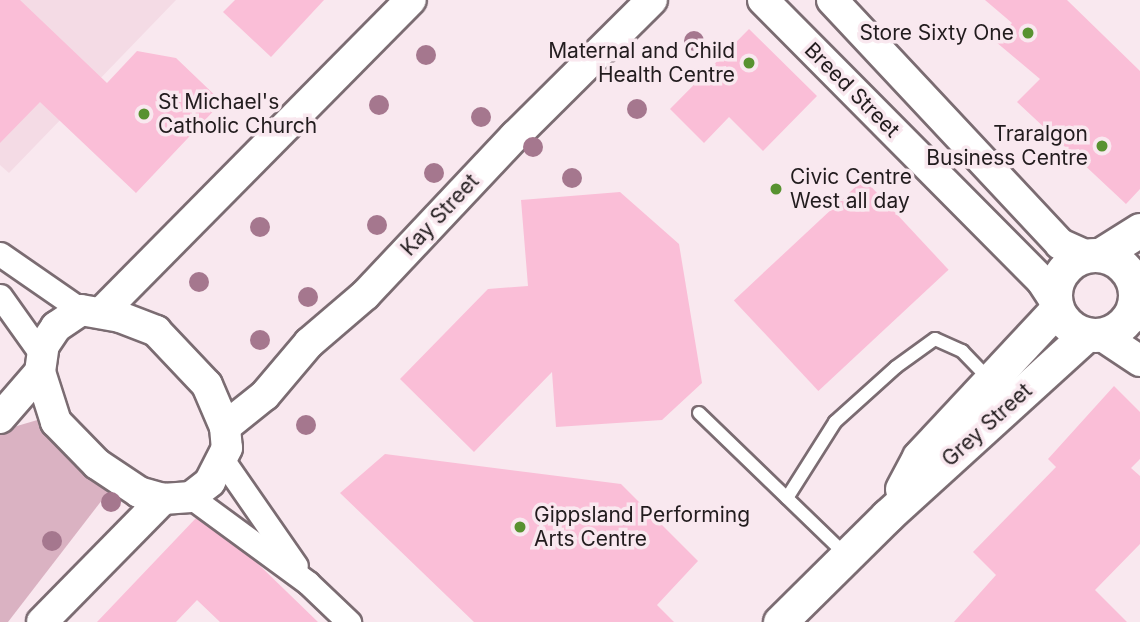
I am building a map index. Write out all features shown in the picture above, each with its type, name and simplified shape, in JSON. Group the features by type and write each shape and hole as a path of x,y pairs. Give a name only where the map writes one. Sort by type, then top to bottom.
{"main road":[{"path":"1094,255 1122,265 1130,274 1137,303 1115,330 1094,335 1064,321 1056,305 1058,281 1069,264 1094,255 1140,230"},
{"name":"Grey Street","path":"887,516 919,457 1056,305"},
{"name":"Grey Street","path":"780,622 887,516 1094,335"}],"street":[{"path":"0,418 41,363 55,327 91,311 411,0"},
{"name":"Kay Street","path":"225,427 265,395 309,342 365,295 515,136 652,0"},
{"name":"Breed Street","path":"763,0 1042,281 1056,305"},
{"path":"832,0 1060,244 1094,255"},
{"path":"0,254 91,311 156,331 171,343 206,384 225,427 224,461 308,583"},
{"path":"0,296 41,363 56,422 97,464 138,492 177,498 308,583 349,622"},
{"path":"1094,335 1140,361"},
{"path":"42,622 177,498 224,461"}],"lane":[{"path":"787,498 835,422 896,367 935,339 962,351 989,379"},
{"path":"699,414 846,555"}],"shaded area":[{"path":"0,0 176,0 9,173 0,165"},
{"path":"51,416 119,478 8,622 0,622 0,431"}],"building":[{"path":"0,0 20,0 107,83 137,51 176,58 222,102 136,193 40,102 0,143"},
{"path":"235,0 324,0 271,57 223,12"},
{"name":"Traralgon Business Centre","path":"985,0 1067,0 1140,71 1140,189 1126,204 1017,102 1040,79 996,42 1012,23"},
{"name":"Maternal and Child Health Centre","path":"749,29 817,96 763,151 729,117 704,143 670,109"},
{"path":"864,179 949,270 818,391 734,300"},
{"path":"620,192 679,244 702,383 662,420 556,427 552,372 474,452 400,379 488,289 528,286 521,200"},
{"path":"1114,386 1140,412 1140,459 1131,468 1140,476 1140,544 1095,590 1127,622 954,622 996,575 973,552 1056,467 1048,459"},
{"name":"Gippsland Performing Arts Centre","path":"385,454 621,484 698,561 657,605 674,622 474,622 340,493"},
{"path":"196,518 255,561 318,622 220,622 197,600 176,622 97,622"}],"place":[{"name":"Store Sixty One","path":"1028,33"},
{"name":"Maternal and Child Health Centre","path":"749,63"},
{"name":"St Michael's Catholic Church","path":"144,114"},
{"name":"Traralgon Business Centre","path":"1102,146"},
{"name":"Civic Centre West all day","path":"776,189"},
{"name":"Gippsland Performing Arts Centre","path":"520,527"}]}
